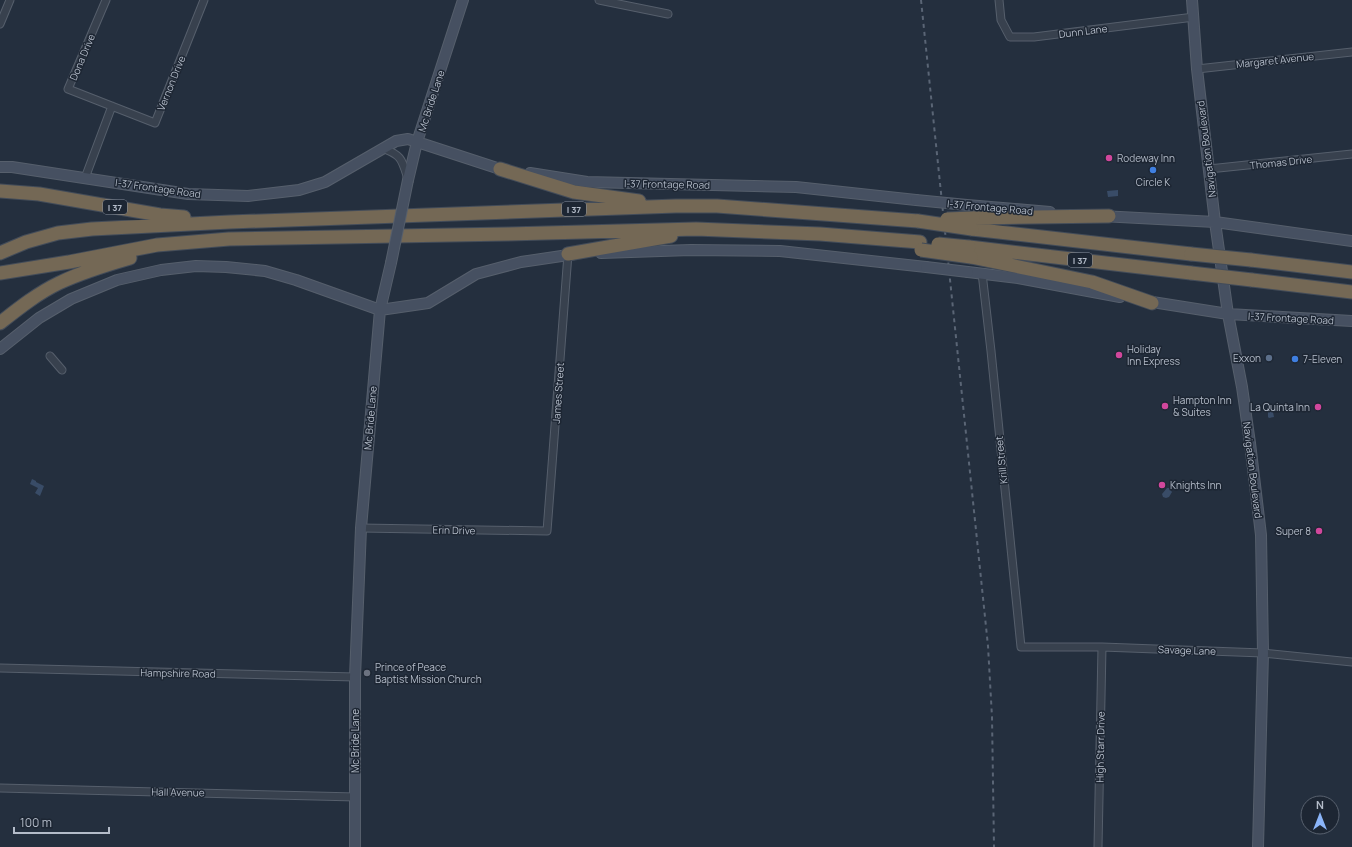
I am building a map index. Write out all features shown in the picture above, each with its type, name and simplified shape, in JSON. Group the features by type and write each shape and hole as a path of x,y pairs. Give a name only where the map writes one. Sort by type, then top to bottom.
{"highway":[{"path":"500,169 574,192 676,206"},
{"name":"I 37","path":"0,191 39,194 160,215 230,222 676,206 717,206 973,224 1191,254 1352,272"},
{"path":"973,224 1109,216"},
{"path":"0,253 26,242 58,233 92,229 230,222"},
{"path":"0,273 69,262 157,245 229,239 696,229 865,237 970,252 1092,282 1152,302"},
{"path":"568,254 673,236 781,233"},
{"path":"0,323 24,304 59,283 103,266 144,255 212,245 229,239"},
{"name":"I 37","path":"970,252 1191,273 1352,292"}],"main road":[{"name":"Mc Bride Lane","path":"355,847 355,677 361,528 380,310 417,142 463,0"},
{"name":"Navigation Boulevard","path":"1192,0 1197,69 1215,222 1228,314 1242,387 1262,547 1263,654 1258,847"},
{"name":"I-37 Frontage Road","path":"0,167 12,167 188,194 248,196 299,190 325,182 382,148 396,141 408,139 500,169 587,182 796,187 967,205 1109,216 1215,222 1352,241"},
{"name":"I-37 Frontage Road","path":"0,349 39,318 71,298 117,280 161,270 196,266 226,266 265,271 296,280 380,310 428,302 476,274 520,262 568,254 691,250 780,251 1018,278 1228,314 1352,321"}],"street":[{"path":"0,24 10,0"},
{"name":"Dona Drive","path":"106,0 68,89 112,106"},
{"name":"Vernon Drive","path":"112,106 155,123 204,0"},
{"path":"598,0 668,14"},
{"name":"Dunn Lane","path":"999,0 1001,20 1010,36 1034,36 1194,17"},
{"name":"Margaret Avenue","path":"1197,69 1352,52"},
{"path":"85,178 112,106"},
{"path":"382,148 399,156 408,180"},
{"name":"Thomas Drive","path":"1209,169 1352,154"},
{"name":"James Street","path":"547,531 568,254"},
{"name":"Krill Street","path":"982,273 1021,646"},
{"path":"50,356 62,370"},
{"name":"Erin Drive","path":"361,528 547,531"},
{"name":"Savage Lane","path":"1021,646 1102,646 1263,654 1352,662"},
{"name":"High Starr Drive","path":"1098,847 1102,646"},
{"name":"Hampshire Road","path":"0,668 355,677"},
{"name":"Hall Avenue","path":"0,788 356,797"}],"water":[{"path":"1118,190 1118,196 1108,197 1107,191"},
{"path":"1268,407 1272,407 1274,417 1268,417"},
{"path":"32,479 44,486 40,496 35,493 38,488 30,484"},
{"path":"1167,488 1169,488 1172,492 1169,497 1166,498 1163,497 1162,494"}],"railway":[{"path":"921,0 988,646 992,717 994,847"}],"place":[{"name":"Rodeway Inn","path":"1109,158"},
{"name":"Circle K","path":"1153,170"},
{"name":"Holiday Inn Express","path":"1119,355"},
{"name":"Exxon","path":"1269,358"},
{"name":"7-Eleven","path":"1295,359"},
{"name":"Hampton Inn & Suites","path":"1165,406"},
{"name":"La Quinta Inn","path":"1318,407"},
{"name":"Knights Inn","path":"1162,485"},
{"name":"Super 8","path":"1319,531"},
{"name":"Prince of Peace Baptist Mission Church","path":"367,673"}]}
